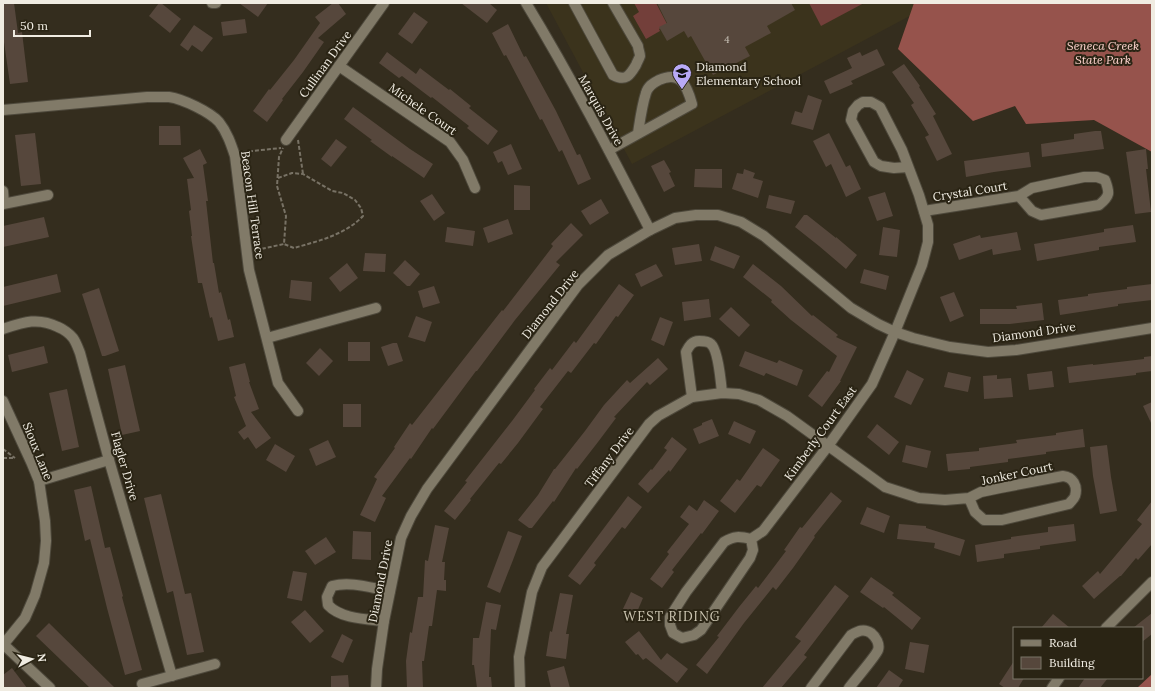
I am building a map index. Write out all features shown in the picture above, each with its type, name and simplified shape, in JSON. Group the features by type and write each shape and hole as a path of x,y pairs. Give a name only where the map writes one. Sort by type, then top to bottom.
{"street":[{"name":"Cullinan Drive","path":"284,144 384,3"},
{"name":"Marquis Drive","path":"526,3 545,33 609,150 650,230"},
{"path":"574,3 613,75 618,78 625,78 630,75 640,57 638,46 613,3"},
{"name":"Michele Court","path":"340,66 450,142 463,160 475,188"},
{"path":"609,150 692,104 687,89 681,81 674,76 665,77 652,83 646,92 638,133"},
{"name":"Beacon Hill Terrace","path":"3,110 147,97 171,97 187,102 203,110 219,122 229,138 234,153 249,270 278,383 298,411"},
{"name":"Kimberly Court East","path":"751,539 763,531 828,446 872,384 922,265 928,242 928,225 924,211 902,150 880,107 871,102 863,102 858,105 853,111 851,120 874,162 880,166 894,168 908,167"},
{"name":"Crystal Court","path":"924,211 1019,196 1032,188 1084,177 1097,177 1105,180 1109,191 1106,200 1100,205 1041,215 1032,210 1019,196"},
{"path":"3,191 4,204 48,195"},
{"name":"Diamond Drive","path":"376,688 377,669 384,621 401,538 411,516 427,489 578,285 608,256 650,230 675,218 696,215 718,215 741,222 764,236 851,308 895,332 950,347 988,352 1016,350 1152,328"},
{"path":"267,338 376,308"},
{"name":"Flagler Drive","path":"3,329 21,323 36,321 49,322 63,329 73,338 80,353 109,460 172,676"},
{"path":"692,397 686,352 689,346 696,341 704,341 712,344 716,352 722,392"},
{"name":"Tiffany Drive","path":"520,688 519,657 532,592 542,567 649,424 658,416 692,397 722,392 739,394 759,400 788,416 828,446"},
{"name":"Sioux Lane","path":"3,401 32,464 38,481 45,521 46,541 44,563 35,595 25,618 3,645"},
{"name":"Jonker Court","path":"828,446 885,487 919,498 945,500 969,498 981,492 1063,476 1074,481 1076,490 1075,497 1069,504 1002,520 984,520 975,512 969,498"},
{"path":"38,481 109,460"},
{"path":"740,536 751,539 753,550 750,558 701,630 694,635 682,638 673,633 670,625 670,617 686,592 724,542 731,538 740,536"},
{"path":"1107,627 1152,582"},
{"path":"384,621 342,614 332,610 328,605 327,597 332,586 339,584 352,584 390,591"},
{"path":"811,688 851,635 858,631 866,630 873,634 878,643 878,651 849,688"},
{"path":"3,645 50,688"},
{"path":"142,684 215,664"},
{"path":"1052,688 1058,679"}],"path":[{"path":"296,127 304,174"},
{"path":"234,153 284,144"},
{"path":"284,144 279,157 277,186 286,216 284,244"},
{"path":"247,251 284,244 294,248 319,241 344,231 363,216 361,208 355,200 343,193 332,190 304,174 292,173 278,178"},
{"path":"3,449 15,458 3,458"}],"shaded area":[{"name":"Diamond Elementary School","path":"546,3 934,3 632,164"},
{"path":"634,3 656,3 667,24 659,29 660,31 646,39 633,16 639,12"},
{"path":"809,3 864,3 821,26"}],"green space":[{"name":"Seneca Creek State Park","path":"914,3 1152,3 1152,152 1094,120 1026,124 1015,106 973,121 898,49"},
{"path":"1152,674 1152,688 1137,688"}],"building":[{"path":"3,3 14,3 18,33 22,32 28,82 10,84 3,35"},
{"path":"159,3 181,19 170,33 149,16"},
{"path":"239,3 268,3 258,17"},
{"path":"333,3 338,3 346,14 318,38 324,42 267,122 253,111 269,89 270,90 294,60 320,23 315,17"},
{"path":"461,3 489,3 497,10 487,23"},
{"path":"657,3 791,3 795,10 767,26 771,33 745,47 750,56 713,75 691,36 688,38 684,31 667,41 659,27 667,23"},
{"path":"414,12 428,22 412,44 398,34"},
{"path":"245,19 247,33 223,36 221,22"},
{"path":"508,24 524,57 526,56 556,111 577,155 580,154 591,179 578,185 562,150 559,152 542,119 540,120 506,55 504,56 492,33"},
{"path":"194,25 213,38 202,52 192,45 188,51 180,45"},
{"path":"877,49 885,65 851,81 853,84 830,94 824,81 852,68 847,58 860,52 862,56"},
{"path":"387,52 416,74 420,68 471,106 469,108 498,131 488,145 467,128 469,126 432,97 431,98 402,76 399,78 379,63"},
{"path":"904,64 920,86 919,87 936,114 933,116 952,154 937,161 925,137 929,135 911,105 914,103 892,72"},
{"path":"808,95 822,100 813,130 791,124 795,111 802,113"},
{"path":"353,107 433,164 424,178 370,141 372,140 344,119"},
{"path":"159,126 180,126 181,145 159,145"},
{"path":"1101,131 1104,149 1042,157 1041,144 1074,139 1074,134"},
{"path":"35,133 41,184 21,186 15,135"},
{"path":"829,133 846,167 850,165 861,189 846,197 831,164 826,167 813,141"},
{"path":"336,139 347,147 331,167 321,159"},
{"path":"511,144 522,169 508,175 502,161 498,163 493,152"},
{"path":"200,149 207,163 203,165 208,201 206,201 213,263 219,293 221,292 234,337 218,341 212,317 210,318 202,283 198,283 191,236 189,211 191,210 187,179 194,178 183,158"},
{"path":"1146,149 1148,169 1146,169 1151,212 1135,214 1126,152"},
{"path":"1029,152 1031,167 966,177 964,161"},
{"path":"664,160 671,172 669,173 675,186 664,192 651,166"},
{"path":"695,169 722,169 722,188 694,187"},
{"path":"744,169 755,173 753,178 763,181 758,198 732,189 737,173 743,174"},
{"path":"514,185 530,186 530,210 514,210"},
{"path":"885,192 893,216 877,221 868,197"},
{"path":"432,194 445,213 434,221 420,201"},
{"path":"769,195 795,201 791,214 766,208"},
{"path":"601,199 609,213 590,225 581,211"},
{"path":"804,215 807,215 857,255 846,269 795,227"},
{"path":"44,217 49,237 3,247 3,226"},
{"path":"508,219 513,234 488,243 483,228"},
{"path":"571,223 583,235 556,262 560,265 515,320 382,496 386,498 375,522 360,515 377,479 374,477 395,448 394,447 410,423 412,425 530,276 553,246 551,244"},
{"path":"1133,225 1136,242 1099,247 1099,250 1037,261 1034,244 1104,232 1104,229"},
{"path":"447,227 475,231 473,246 445,242"},
{"path":"883,227 900,230 897,257 879,255"},
{"path":"1017,232 1021,250 993,255 992,249 959,260 953,244 980,235 981,238"},
{"path":"699,244 702,261 675,265 672,248"},
{"path":"715,246 740,256 734,269 710,260"},
{"path":"365,253 386,254 385,272 363,271"},
{"path":"405,260 420,274 410,286 407,286 393,273"},
{"path":"347,263 358,278 340,292 329,278"},
{"path":"656,264 663,276 641,287 635,274"},
{"path":"753,264 781,286 812,316 813,315 838,335 836,337 857,347 841,381 822,407 808,396 827,371 829,372 837,356 791,320 771,302 772,300 743,277"},
{"path":"864,269 889,276 886,290 860,283"},
{"path":"57,274 61,292 3,306 3,287"},
{"path":"291,280 312,282 311,301 289,298"},
{"path":"619,284 634,295 618,317 616,316 596,344 594,343 571,373 568,371 540,407 543,409 518,443 501,464 499,463 455,520 444,511 467,482 465,481 512,421 550,368 552,370 574,341 576,343"},
{"path":"1152,284 1152,300 1118,304 1118,306 1060,315 1058,300 1088,296 1088,294 1127,289 1127,287"},
{"path":"434,286 440,303 423,308 418,291"},
{"path":"99,288 119,351 105,356 102,356 82,294"},
{"path":"954,292 964,316 950,322 940,297"},
{"path":"709,299 711,317 684,321 682,302"},
{"path":"1042,303 1044,320 1010,324 980,324 980,309 1017,309 1016,306"},
{"path":"731,307 750,325 739,337 719,319"},
{"path":"416,316 432,322 425,342 408,337"},
{"path":"660,317 673,322 664,346 651,340"},
{"path":"348,342 370,342 370,361 348,361"},
{"path":"397,343 403,361 388,366 381,347"},
{"path":"44,346 48,363 12,372 8,355"},
{"path":"320,348 333,361 319,376 306,363"},
{"path":"745,351 777,363 779,360 803,370 797,386 766,373 764,376 739,366"},
{"path":"1152,356 1152,371 1136,373 1136,375 1069,383 1067,367 1144,359 1144,357"},
{"path":"658,358 668,369 650,385 647,382 614,417 616,418 577,469 576,468 554,502 553,501 532,528 529,528 518,520 538,495 554,469 604,405 627,380 630,383"},
{"path":"245,363 249,382 259,409 251,412 271,438 256,449 248,437 244,440 238,432 246,426 234,397 236,396 229,367"},
{"path":"125,365 140,431 122,435 108,369"},
{"path":"907,370 924,379 911,405 894,397"},
{"path":"1052,371 1054,387 1029,390 1027,374"},
{"path":"948,372 971,377 968,392 944,387"},
{"path":"997,375 997,379 1011,378 1013,397 984,399 983,376"},
{"path":"67,389 79,447 62,451 49,393"},
{"path":"1152,402 1152,425 1143,406"},
{"path":"343,404 361,404 361,427 343,427"},
{"path":"712,419 719,436 699,444 693,429"},
{"path":"734,421 756,431 750,444 728,434"},
{"path":"877,424 899,442 889,455 867,437"},
{"path":"1083,429 1085,447 1008,459 1008,462 970,467 970,469 948,471 946,454 979,451 979,448 1017,443 1016,440 1056,435 1056,433"},
{"path":"672,437 687,449 670,472 669,470 648,493 638,484 651,469 652,470 667,450 664,448"},
{"path":"328,440 336,457 316,466 309,449"},
{"path":"275,444 295,456 286,472 266,460"},
{"path":"906,445 931,451 927,468 902,462"},
{"path":"1107,445 1117,511 1100,514 1093,476 1090,447"},
{"path":"763,448 780,460 761,487 757,485 735,513 720,501 737,479 740,481"},
{"path":"91,486 105,548 110,547 142,670 125,675 90,539 85,541 74,490"},
{"path":"831,492 842,501 814,536 815,537 776,590 773,587 744,623 707,674 696,665 719,637 717,636 739,607 756,586 758,588 786,551 784,550 800,527 802,528"},
{"path":"161,494 185,594 191,593 204,652 187,655 173,591 167,593 144,498"},
{"path":"628,496 642,507 625,529 622,527 594,563 596,565 580,585 568,576"},
{"path":"704,500 719,511 672,570 674,572 662,588 650,579 669,554 667,552 689,524 680,517 689,505 697,511"},
{"path":"1152,501 1152,544 1138,560 1136,558 1121,576 1094,599 1082,586 1098,571 1100,574 1142,524 1137,520"},
{"path":"867,507 890,516 884,533 860,524"},
{"path":"899,524 926,526 926,528 965,540 960,556 934,548 935,543 897,539"},
{"path":"1074,524 1076,541 1040,546 1040,549 1004,554 1004,558 977,562 975,545 1011,539 1011,537 1048,532 1048,527"},
{"path":"435,525 449,528 442,562 445,562 444,580 446,580 446,591 437,590 432,626 429,626 424,661 422,661 423,688 407,688 406,661 410,632 412,633 418,597 423,597 425,560 428,561"},
{"path":"353,531 371,532 371,560 352,559"},
{"path":"508,531 522,536 500,593 487,587"},
{"path":"326,537 336,552 315,565 305,551"},
{"path":"293,571 307,573 302,601 287,598"},
{"path":"871,577 894,593 892,595 921,618 912,630 884,607 883,608 860,592"},
{"path":"835,585 849,596 804,655 807,657 781,688 762,688 801,641 795,637"},
{"path":"631,592 643,598 634,619 621,613"},
{"path":"560,593 573,595 566,634 569,634 566,659 546,656 550,631 552,632"},
{"path":"486,602 501,605 496,630 491,629 489,677 491,677 492,688 477,688 474,665 472,665 473,638 479,638"},
{"path":"305,610 324,631 310,643 291,622"},
{"path":"1152,613 1152,634 1143,641 1143,627 1134,627"},
{"path":"1053,614 1069,627 1042,627"},
{"path":"49,623 115,688 90,688 36,636"},
{"path":"639,631 661,660 667,653 688,669 677,683 646,658 643,660 638,654 636,655 625,642"},
{"path":"342,634 353,640 343,663 331,657"},
{"path":"910,642 929,645 924,673 905,669"},
{"path":"1013,663 1013,679 1023,679 1018,688 1005,688 999,684"},
{"path":"564,666 570,688 551,688 547,671"},
{"path":"12,668 27,688 3,688 3,675"},
{"path":"889,670 903,680 898,688 876,688"},
{"path":"348,675 349,688 331,688 331,676"},
{"path":"1084,679 1107,679 1100,688 1078,688"}],"place":[{"name":"Diamond Elementary School","path":"682,90"}],"district":[{"name":"WEST RIDING","path":"672,616"}]}
